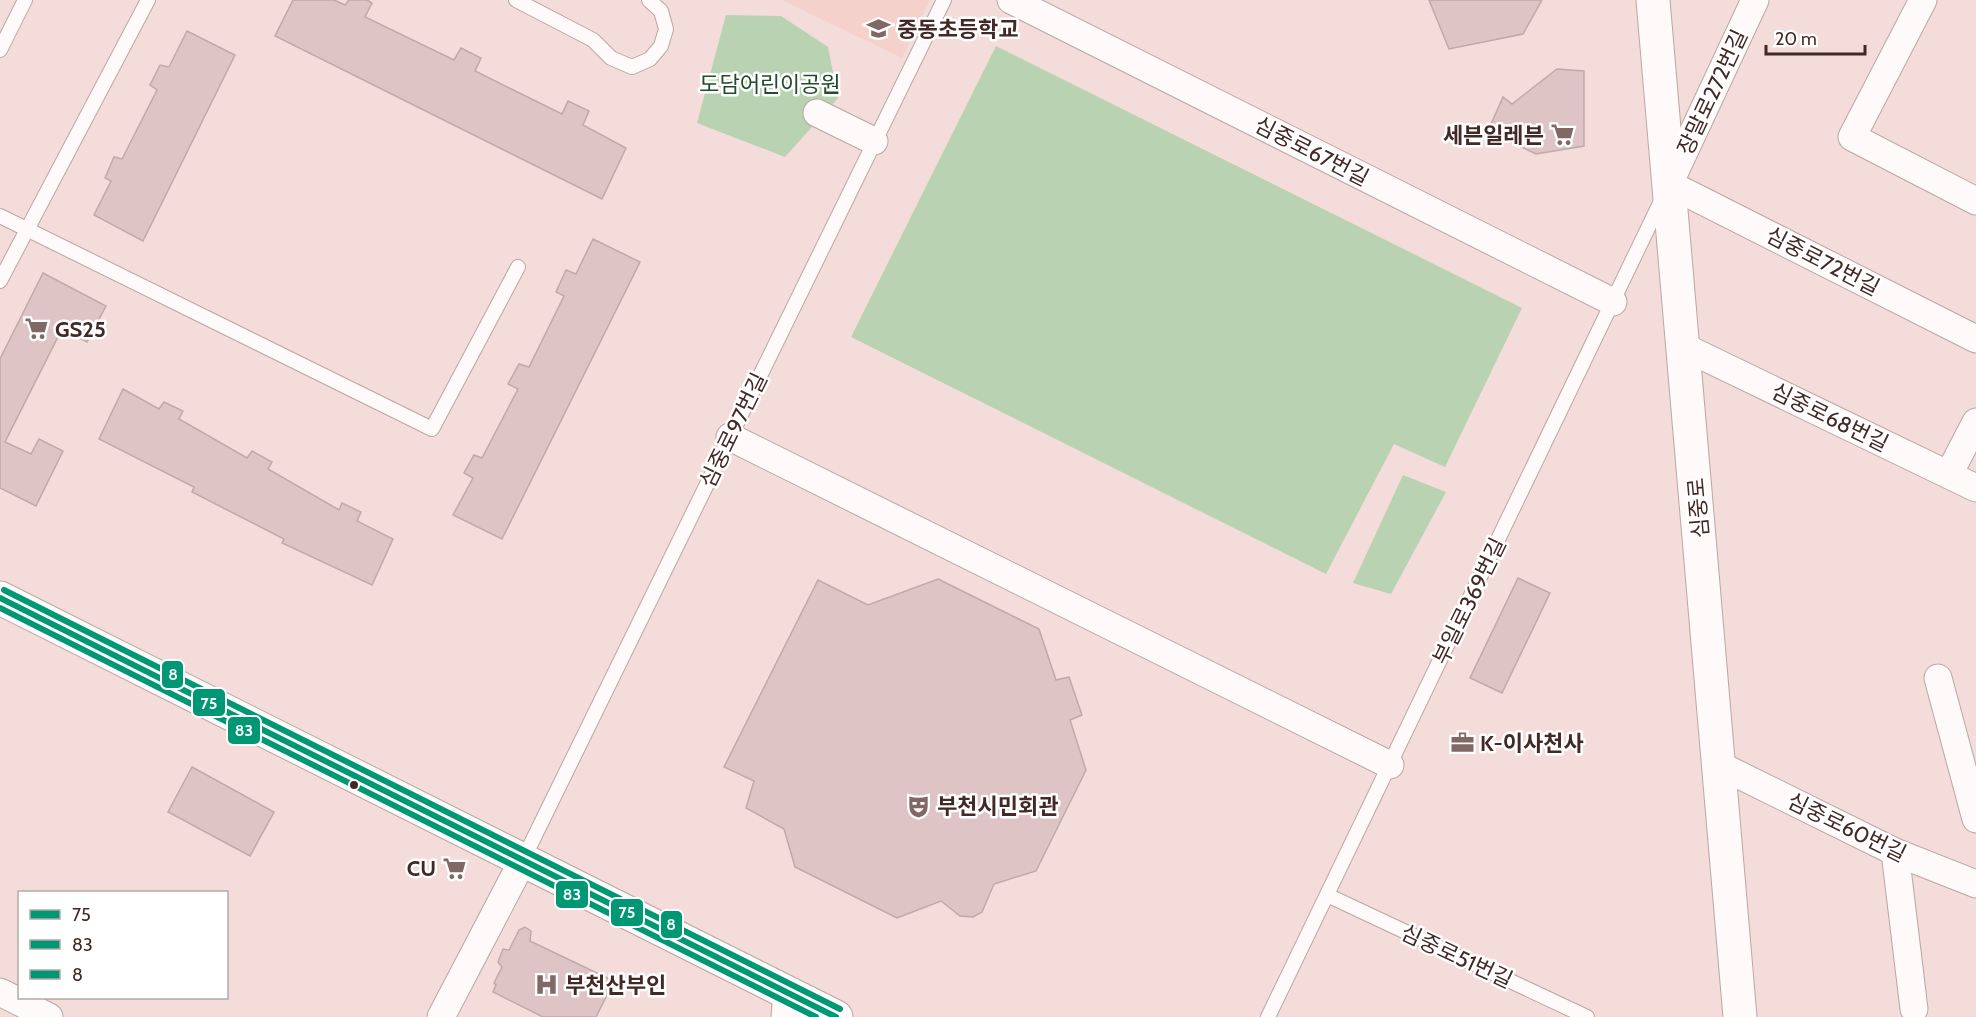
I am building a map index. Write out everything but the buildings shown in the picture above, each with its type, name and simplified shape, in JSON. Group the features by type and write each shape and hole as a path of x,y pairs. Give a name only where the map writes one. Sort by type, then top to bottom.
{"street":[{"name":"심중로67번길","path":"1011,0 1613,303"},
{"name":"심중로","path":"1653,0 1740,1017"},
{"name":"장말로272번길","path":"1669,184 1755,0"},
{"path":"1923,0 1852,137 1976,201"},
{"path":"817,114 874,141"},
{"name":"심중로72번길","path":"1669,184 1976,339"},
{"name":"심중로68번길","path":"1684,347 1976,488"},
{"path":"1949,474 1976,422"},
{"path":"730,437 1390,765"},
{"path":"0,598 523,860 786,1005 836,1017"},
{"path":"1938,678 1976,819"},
{"name":"심중로60번길","path":"1719,765 1895,852 1976,884"},
{"path":"1895,852 1914,1009"},
{"path":"441,1017 523,860"},
{"path":"0,992 49,1017"}],"lane":[{"path":"0,50 26,0"},
{"path":"0,281 148,0"},
{"path":"516,0 593,40 611,58 632,67 650,59 661,46 666,29 661,11 649,0"},
{"name":"심중로97번길","path":"523,860 944,0"},
{"name":"부일로369번길","path":"1268,1017 1669,184"},
{"path":"0,216 432,429 519,267"},
{"name":"심중로51번길","path":"1327,895 1587,1017"}],"shaded area":[{"name":"중동초등학교","path":"782,0 930,0 902,58"}],"green space":[{"name":"도담어린이공원","path":"726,15 781,16 828,47 838,98 785,157 697,123"},
{"path":"996,46 1522,308 1445,467 1394,444 1326,574 851,337"},
{"path":"1403,475 1446,492 1391,594 1353,583"}],"transit line":[{"name":"8","path":"4,590 840,1009"},
{"name":"75","path":"0,598 836,1017"},
{"name":"83","path":"0,608 816,1017"}],"place":[{"name":"중동초등학교","path":"879,29"},
{"name":"세븐일레븐","path":"1562,135"},
{"name":"GS25","path":"37,329"},
{"name":"K-이사천사","path":"1462,743"},
{"name":"부천시민회관","path":"919,806"},
{"name":"CU","path":"454,868"},
{"name":"부천산부인","path":"547,985"}]}
